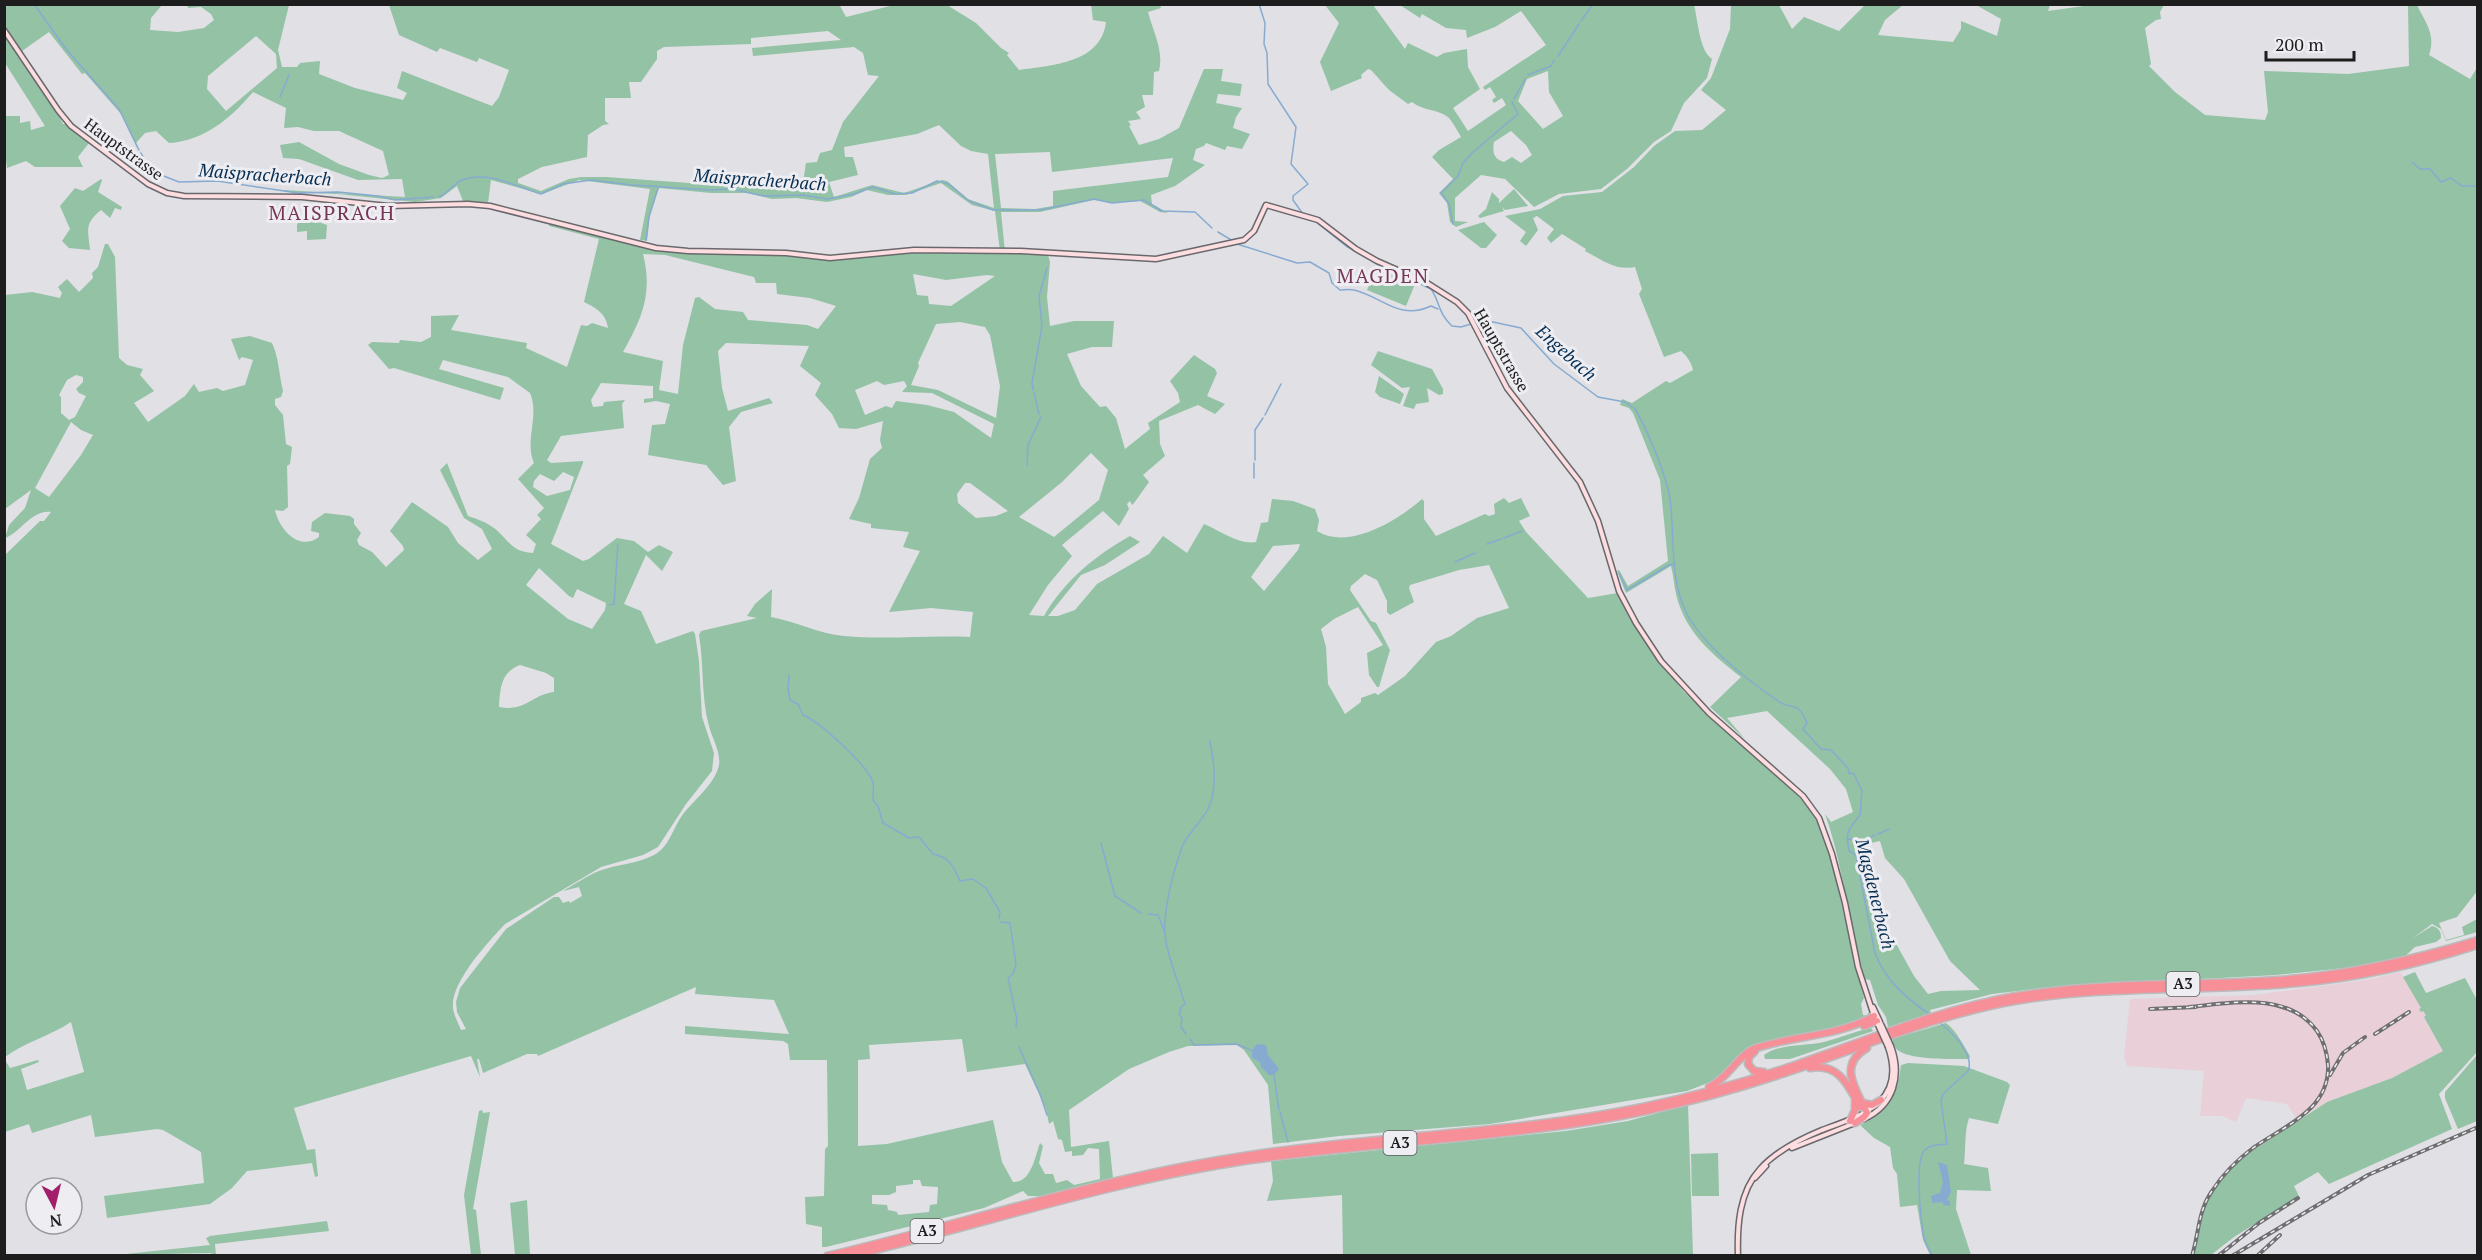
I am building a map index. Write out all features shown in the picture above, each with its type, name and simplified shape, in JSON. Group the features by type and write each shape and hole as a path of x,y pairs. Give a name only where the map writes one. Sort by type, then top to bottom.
{"highway":[{"name":"A3","path":"850,1256 1132,1177 1234,1157 1325,1145 1546,1124 1694,1095 1993,1000 2058,990 2242,982 2331,974 2394,963 2478,940"},
{"name":"A3","path":"1948,1014 2060,995 2265,986 2331,980 2416,963 2478,945"},
{"path":"1797,1064 1767,1071 1754,1071 1748,1064 1749,1057 1754,1051 1763,1048 1835,1034 1878,1021"},
{"path":"1694,1095 1721,1081 1745,1054 1753,1049 1826,1033 1863,1022 1878,1021"},
{"name":"A3","path":"828,1256 1028,1206 1249,1160 1592,1122 1695,1100 1792,1071 1891,1036 1920,1023"},
{"path":"1866,1115 1851,1077 1852,1060 1862,1050 1891,1036"},
{"path":"1792,1071 1820,1066 1837,1072 1846,1082 1866,1115"},
{"path":"1852,1122 1855,1110 1854,1098"},
{"path":"1863,1103 1871,1106 1881,1100"},
{"path":"1852,1122 1866,1115"}],"main road":[{"name":"Hauptstrasse","path":"4,30 66,121 151,185 167,193 186,196 280,196 402,206 468,204 490,206 640,244 688,251 777,252 838,258 914,250 1034,252 1153,259 1236,243 1254,231 1266,205 1290,214 1318,220 1356,249 1421,280 1463,307 1508,388 1580,482 1592,504 1612,572 1623,598 1661,661 1709,713 1803,796 1819,818 1827,837 1843,893 1858,967 1894,1059"},
{"path":"1866,1115 1881,1100 1891,1081 1894,1059"},
{"path":"1866,1115 1883,1105 1893,1090 1897,1075 1894,1059"},
{"path":"1738,1256 1739,1220 1745,1197 1753,1181 1770,1163 1791,1148 1852,1122"}],"shaded area":[{"path":"2400,972 2444,1051 2392,1078 2327,1102 2297,1120 2287,1104 2246,1098 2236,1122 2222,1116 2200,1116 2204,1071 2127,1066 2124,1057 2130,999 2254,995 2366,980"}],"green space":[{"path":"839,4 846,17 894,5 947,5 976,23 1009,53 1007,55 1019,70 1073,60 1095,46 1102,36 1106,22 1093,20 1091,5 1160,5 1161,8 1148,12 1160,56 1159,71 1154,72 1153,95 1142,95 1145,107 1136,112 1141,119 1128,121 1139,145 1159,139 1179,128 1204,69 1223,69 1221,81 1242,84 1240,96 1218,94 1216,103 1242,108 1233,128 1250,134 1242,149 1227,146 1225,150 1206,143 1196,149 1193,160 1205,165 1175,186 1151,195 1152,204 1168,213 1160,212 1140,201 1111,203 1094,200 1040,212 1001,212 1005,252 1048,255 1050,262 1047,297 1050,326 1074,321 1114,321 1112,347 1092,347 1067,354 1081,386 1100,407 1106,406 1116,418 1125,449 1150,429 1148,423 1180,402 1178,393 1170,381 1194,355 1215,369 1217,373 1207,396 1225,404 1215,414 1198,405 1159,421 1160,444 1165,456 1143,475 1149,482 1132,505 1130,501 1127,504 1129,509 1119,526 1103,511 1062,545 1072,556 1048,585 1029,615 1044,616 1071,580 1093,560 1130,536 1140,542 1105,565 1081,575 1048,616 1058,616 1075,610 1097,584 1149,554 1163,536 1187,553 1204,524 1236,539 1256,542 1261,523 1268,522 1272,499 1293,501 1315,509 1319,520 1317,531 1330,536 1344,537 1358,535 1387,524 1422,499 1424,519 1436,536 1485,514 1489,516 1495,514 1494,504 1504,498 1509,503 1521,498 1530,516 1519,521 1526,532 1588,598 1618,593 1647,644 1684,692 1811,808 1827,842 1864,998 1861,1004 1863,1015 1867,1016 1869,1012 1866,1003 1870,1010 1869,1016 1843,1026 1757,1045 1721,1078 1687,1091 1490,1124 1339,1136 1273,1144 1268,1085 1244,1050 1237,1045 1188,1046 1129,1069 1069,1110 1071,1147 1109,1141 1113,1178 1042,1196 1028,1196 1023,1191 984,1208 822,1247 822,1227 806,1224 805,1197 824,1196 825,1149 828,1146 827,1060 790,1060 788,1044 783,1041 685,1034 685,1026 789,1034 774,1000 695,994 696,987 538,1056 527,1054 483,1073 479,1059 477,1059 480,1077 471,1056 294,1108 307,1150 315,1149 318,1176 315,1177 312,1163 247,1171 232,1188 210,1204 107,1218 104,1196 204,1183 201,1152 163,1130 157,1129 95,1137 91,1115 32,1133 29,1124 5,1132 5,1060 10,1068 38,1060 39,1062 21,1069 27,1090 84,1072 71,1022 5,1057 5,555 51,512 38,514 5,538 9,525 25,508 31,490 5,509 5,295 32,292 60,298 62,293 58,287 67,279 79,292 93,278 92,273 98,267 105,244 108,244 115,257 119,358 127,365 143,369 140,375 154,391 134,403 148,422 185,396 194,384 199,392 217,388 223,391 245,385 253,360 242,357 239,360 231,339 250,336 272,343 278,361 283,391 281,397 275,399 275,405 283,415 286,444 292,447 290,464 287,466 288,507 283,511 275,510 277,517 285,531 304,542 319,537 319,533 311,531 312,522 325,513 350,516 361,533 357,540 359,545 372,552 386,567 404,550 390,531 412,502 448,527 458,543 478,560 492,549 482,529 464,518 440,470 447,463 468,516 491,526 515,548 533,553 536,544 526,535 541,519 537,515 544,508 518,479 534,463 531,454 533,402 530,393 508,377 443,360 439,369 504,388 500,400 394,368 389,369 368,345 372,342 399,343 400,340 421,342 431,337 431,316 459,315 451,330 527,343 526,348 567,367 581,325 587,326 592,323 608,328 603,315 584,302 599,239 549,226 549,223 655,249 770,253 841,259 913,251 1000,251 995,211 972,205 941,183 906,195 888,195 867,190 851,197 827,202 796,198 772,199 747,193 711,193 659,188 650,214 647,241 640,240 650,189 579,180 542,194 491,180 488,203 463,201 457,186 441,198 415,202 338,194 285,192 284,190 405,197 402,179 358,180 299,159 283,158 280,145 299,142 339,164 369,175 382,178 389,175 383,151 339,131 284,128 286,108 253,92 236,111 205,133 194,138 169,143 156,131 145,133 136,143 138,150 121,114 85,73 82,74 49,32 22,51 5,26 5,7 10,5 162,5 151,18 150,30 178,32 204,28 214,20 211,14 201,7 188,8 187,5 289,5 278,50 282,67 297,67 300,63 320,61 319,74 355,88 403,100 407,93 397,88 402,71 492,106 499,97 509,70 479,58 477,62 440,48 437,52 399,35 389,5","holes":["828,31 841,40 752,48 753,56 854,47 863,53 868,75 879,76 843,122 832,150 820,153 817,162 806,163 803,183 816,183 816,189 767,189 767,181 730,177 727,177 724,183 717,185 581,177 569,179 541,191 518,183 518,179 542,167 587,157 588,135 603,125 609,124 605,121 605,98 631,98 629,82 641,82 657,59 657,51 664,47 751,44 751,38","256,36 276,54 277,68 226,111 207,89 208,76","939,125 961,146 971,151 988,154 994,208 968,199 947,181 942,180 904,193 872,185 834,197 829,182 858,175 853,157 845,157 844,147 917,134","1050,152 1052,172 1173,158 1168,177 1053,191 1053,206 1035,209 1001,208 995,154","643,254 665,255 754,277 756,283 776,283 777,294 810,298 836,306 818,329 807,325 748,320 743,312 715,309 699,297 695,298 683,345 678,394 659,390 663,361 623,352 636,328 646,294 647,281","913,274 946,280 995,276 951,306 929,304 928,296 917,295","960,322 985,327 990,335 1000,386 996,418 938,390 911,385 919,366 918,363 936,324","726,343 809,346 800,366 821,383 815,395 832,414 839,428 856,429 883,421 880,440 882,448 870,459 859,498 849,519 871,524 871,528 909,532 903,547 920,551 889,612 931,608 973,612 970,637 891,638 825,633 771,617 772,589 755,604 747,616 757,618 701,631 699,635 705,704 719,760 713,779 681,817 668,842 656,854 589,875 563,891 579,887 582,896 570,903 569,901 563,903 559,897 554,897 506,929 460,988 456,1002 457,1012 466,1029 461,1030 453,1008 457,987 472,963 505,924 601,867 643,855 658,847 686,804 712,771 714,753 702,717 695,634 693,631 656,644 641,611 624,604 646,555 662,571 673,552 659,545 648,552 634,541 617,538 583,561 551,544 583,461 551,463 547,460 561,436 624,428 622,404 625,400 604,402 603,406 593,407 591,400 601,383 653,386 653,398 644,399 644,403 656,401 670,404 665,424 652,425 648,455 706,465 723,485 736,481 729,427 741,412 773,403 769,398 728,411 722,388 718,351","76,375 83,377 83,382 76,389 86,396 75,417 69,420 61,413 59,395 67,380","877,381 884,385 904,381 907,386 902,392 932,393 994,424 991,438 954,412 927,405 896,401 892,408 886,406 865,415 855,390","71,422 81,430 93,435 49,497 35,488","1091,453 1108,470 1099,500 1054,537 1019,517 1062,482","563,472 574,477 570,490 547,496 533,487 534,481 540,474 554,481","965,483 970,483 1008,511 996,516 976,518 958,503 957,494","1300,544 1298,550 1264,591 1251,577 1273,546","1489,565 1509,608 1477,618 1451,636 1436,642 1405,676 1378,695 1375,693 1361,698 1361,702 1345,714 1328,684 1326,647 1321,629 1334,619 1358,607 1383,645 1367,653 1369,675 1379,687 1390,650 1376,623 1371,621 1350,590 1351,586 1365,574 1377,580 1387,601 1387,612 1390,615 1414,602 1410,585 1459,570","539,568 569,596 573,598 577,589 606,603 605,610 592,629 568,619 526,585","520,665 546,673 554,678 554,692 516,707 499,707 501,687 505,676","962,1039 967,1072 1025,1064 1046,1109 1049,1124 1053,1121 1058,1139 1062,1140 1065,1152 1072,1151 1072,1156 1083,1155 1088,1148 1099,1149 1100,1179 1074,1185 1067,1180 1056,1183 1053,1174 1045,1174 1039,1163 1043,1146 1040,1143 1028,1174 1019,1181 1013,1182 1002,1162 993,1120 887,1144 858,1146 858,1060 870,1059 869,1045","913,1180 920,1180 922,1186 938,1187 937,1204 930,1205 929,1212 898,1215 897,1212 888,1210 887,1205 872,1204 872,1195 889,1195 896,1192 896,1186 913,1184"]},
{"path":"1325,5 1373,5 1405,49 1408,43 1437,57 1444,53 1467,49 1468,67 1480,89 1453,108 1468,131 1506,105 1502,98 1494,103 1492,100 1496,97 1490,87 1485,90 1483,87 1546,45 1521,11 1495,27 1467,38 1466,30 1446,28 1422,14 1420,18 1400,5 1694,5 1704,49 1712,59 1707,78 1684,103 1671,131 1654,142 1627,169 1601,189 1559,194 1534,207 1505,179 1481,175 1455,198 1455,221 1468,222 1456,227 1450,222 1447,203 1439,193 1453,179 1432,157 1461,137 1460,135 1449,118 1412,102 1408,104 1389,90 1371,70 1368,69 1361,75 1362,78 1331,91 1320,62 1339,23","holes":["1548,71 1549,92 1563,116 1543,129 1518,101 1527,79","1511,131 1526,145 1532,155 1521,163 1512,157 1504,162 1501,161 1494,152 1494,142"]},
{"path":"1731,5 1779,5 1792,29 1804,17 1839,31 1865,5 1903,5 1885,20 1878,35 1953,42 1961,29 1961,21 1997,36 2001,19 1976,5 2050,5 2048,11 2091,5 2164,5 2160,12 2161,19 2145,28 2151,64 2149,66 2175,92 2205,115 2265,120 2268,112 2264,71 2348,74 2409,66 2408,5 2417,5 2429,29 2431,48 2429,55 2470,79 2477,68 2478,890 2457,917 2439,923 2446,940 2464,935 2462,927 2477,919 2477,932 2446,941 2441,929 2432,924 2413,938 2432,926 2441,933 2441,938 2436,942 2415,947 2403,958 2355,967 2276,975 2050,987 1992,994 1930,1010 1931,1013 1888,1027 1870,980 1865,979 1859,959 1837,855 1825,814 1831,822 1853,812 1846,789 1830,769 1767,711 1727,718 1745,739 1710,707 1741,677 1702,643 1687,622 1677,598 1671,566 1626,593 1617,571 1619,570 1628,586 1668,561 1660,480 1633,413 1629,408 1620,405 1622,399 1632,403 1666,381 1670,383 1693,370 1691,364 1681,351 1664,357 1639,294 1642,289 1635,267 1609,264 1585,251 1586,249 1562,234 1551,243 1547,238 1554,229 1537,216 1533,218 1538,230 1526,246 1520,241 1526,232 1505,216 1540,209 1563,196 1602,192 1634,167 1654,146 1675,131 1702,130 1726,110 1701,90 1711,78 1730,29","holes":["1880,841 1885,858 1904,879 1950,961 1980,990 1941,991 1928,994 1914,976 1884,922 1876,920 1872,911 1865,884 1862,845"]},
{"path":"4,32 57,111 63,124 67,124 89,143 78,157 83,167 35,167 26,161 7,168 6,160 4,160 5,116 20,116 20,123 30,121 31,130 45,126 5,63"},
{"path":"101,179 98,192 122,207 121,210 115,208 110,218 101,210 92,219 88,227 90,250 69,248 62,241 70,229 60,206 75,188 83,191"},
{"path":"1514,189 1528,206 1505,210 1502,207 1504,211 1480,218 1478,216 1486,209 1492,192 1499,199 1499,203"},
{"path":"302,220 313,220 327,225 326,239 307,240 307,231 297,232 297,224"},
{"path":"1484,222 1497,235 1486,248 1481,248 1458,230"},
{"path":"1378,266 1415,284 1406,306 1367,290"},
{"path":"1378,351 1432,369 1443,389 1443,394 1439,395 1427,388 1429,402 1416,404 1414,409 1403,406 1410,387 1402,388 1371,365"},
{"path":"1379,376 1404,394 1400,404 1380,397 1375,392"},
{"path":"2415,972 2426,993 2465,978 2477,1000 2477,1052 2439,1094 2452,1129 2329,1184 2318,1172 2294,1186 2299,1196 2234,1237 2211,1255 2193,1255 2199,1221 2207,1201 2223,1178 2243,1157 2327,1102 2392,1078 2443,1051 2424,1017 2426,1015 2419,1009 2421,1008 2403,977"},
{"path":"1946,1023 1960,1038 1970,1056 1969,1059 1933,1058 1905,1054 1898,1050 1892,1039"},
{"path":"1870,1028 1873,1031 1790,1059 1765,1059 1764,1055 1770,1051 1824,1042"},
{"path":"2477,1055 2477,1121 2458,1129 2445,1098 2445,1092"},
{"path":"1908,1063 1964,1066 2010,1085 1998,1124 1969,1118 1967,1124 1964,1164 1988,1168 1991,1191 1957,1190 1956,1209 1971,1255 1930,1255 1923,1240 1917,1205 1900,1207 1897,1174 1893,1168 1890,1147 1874,1138 1860,1125 1877,1114 1890,1101 1897,1085 1901,1065"},
{"path":"1688,1105 1693,1255 1343,1255 1342,1195 1267,1201 1273,1181 1271,1161 1566,1131 1628,1121"},
{"path":"482,1110 483,1113 490,1112 473,1209 476,1210 481,1255 471,1255 464,1195 479,1111"},
{"path":"1718,1153 1719,1196 1692,1196 1691,1154"},
{"path":"527,1200 530,1255 515,1255 510,1203"},
{"path":"327,1221 329,1231 215,1244 216,1255 210,1253 117,1255 210,1245 206,1238 210,1236"}],"water":[{"path":"1257,1044 1266,1045 1268,1055 1279,1069 1274,1075 1269,1075 1261,1067 1260,1062 1252,1058 1252,1050"},
{"path":"1938,1162 1947,1165 1951,1192 1947,1200 1950,1201 1950,1206 1942,1202 1932,1203 1931,1196 1940,1193 1943,1182"}],"waterway":[{"name":"Maispracherbach","path":"34,4 66,49 119,109 139,150"},
{"path":"1259,4 1265,23 1264,44 1267,53 1268,84 1296,127 1291,164 1308,184 1293,196 1293,200 1303,214"},
{"path":"1581,21 1593,4"},
{"path":"1558,56 1579,24"},
{"path":"1528,75 1551,66 1554,60"},
{"path":"280,97 289,75"},
{"path":"1514,99 1525,79"},
{"path":"1453,224 1449,204 1441,193 1458,176 1463,163 1472,153 1518,114 1512,102"},
{"name":"Maispracherbach","path":"141,153 147,165 156,173 179,182 217,181 298,193 338,192 395,200 433,197"},
{"path":"2412,162 2420,169 2430,169 2441,182 2451,178 2462,186 2478,186"},
{"name":"Maispracherbach","path":"439,197 462,180 472,177 492,178 541,194 563,184 591,180 710,190 732,189 764,196 803,195 827,199 854,194 873,187 895,194 912,193 937,181 949,184 969,201 993,210 1040,210 1094,199 1112,203 1144,200 1162,211 1195,212 1212,228"},
{"path":"646,240 649,217 658,188"},
{"path":"1315,221 1346,246 1381,266 1431,289 1444,317 1452,326 1461,327 1471,324"},
{"name":"Maispracherbach","path":"1218,232 1233,241"},
{"name":"Maispracherbach","path":"1237,244 1297,263 1310,262 1329,273 1332,283 1340,290 1364,293 1391,306 1410,311 1431,306 1438,309"},
{"path":"1033,390 1032,383 1042,326 1039,296 1047,268"},
{"name":"Magdenerbach","path":"1475,322 1493,322 1521,328 1554,364 1598,397 1625,402 1635,409 1665,478 1670,499 1675,574 1682,603 1688,616 1716,652 1740,673 1778,701 1797,708 1807,723 1803,729 1821,749 1831,750 1848,768 1849,773 1854,774 1862,791 1860,815 1851,827 1847,839 1849,851 1856,855 1875,953 1884,972 1897,988 1929,1014"},
{"path":"1265,415 1281,384"},
{"path":"1034,393 1039,414"},
{"path":"1027,465 1028,445 1041,417"},
{"path":"1255,460 1255,430 1263,418"},
{"path":"1254,463 1254,478"},
{"path":"1504,538 1522,531"},
{"path":"1487,544 1501,539"},
{"path":"610,605 614,604 618,544"},
{"path":"1455,562 1475,553"},
{"path":"1619,573 1627,590 1669,565 1675,564"},
{"path":"789,675 790,700 798,704 803,715 842,745 869,775 873,782 873,800 878,806 883,823 909,838 919,837 933,854 951,863 960,881 973,879 986,888 1000,912 999,918"},
{"path":"1186,1034 1181,1027 1182,1017 1179,1015 1181,1007 1185,1004 1166,942 1166,907 1182,847 1205,814 1211,801 1214,775 1210,741"},
{"path":"1878,834 1889,829"},
{"path":"1847,839 1865,840 1875,835"},
{"path":"1101,843 1115,896 1141,913"},
{"path":"1148,914 1158,915 1165,933"},
{"path":"1001,922 1010,923 1016,964 1013,974 1008,978 1017,1020 1016,1027"},
{"name":"Magdenerbach","path":"1933,1256 1923,1234 1919,1190 1920,1165 1927,1148 1947,1144 1941,1101 1943,1094 1968,1071 1969,1065 1961,1044 1940,1023"},
{"path":"1190,1039 1194,1045 1236,1044 1251,1050"},
{"path":"1019,1047 1047,1115"},
{"path":"1274,1075 1279,1110"},
{"path":"1280,1112 1288,1142"}],"railway":[{"path":"2189,1007 2258,1002 2291,1010 2305,1018 2317,1031 2325,1047 2328,1065 2327,1081 2313,1105 2291,1124 2247,1153 2216,1185 2204,1206 2192,1256"},
{"path":"2150,1009 2196,1007"},
{"path":"2375,1034 2409,1012"},
{"path":"2330,1075 2343,1053 2365,1037"},
{"path":"2232,1256 2368,1175 2478,1127"},
{"path":"2218,1256 2259,1223 2298,1198"},
{"path":"2257,1256 2280,1235"}],"district":[{"name":"MAISPRACH","path":"332,213"},
{"name":"MAGDEN","path":"1383,276"}],"water label":[{"name":"Engebach","path":"1566,353"}]}
